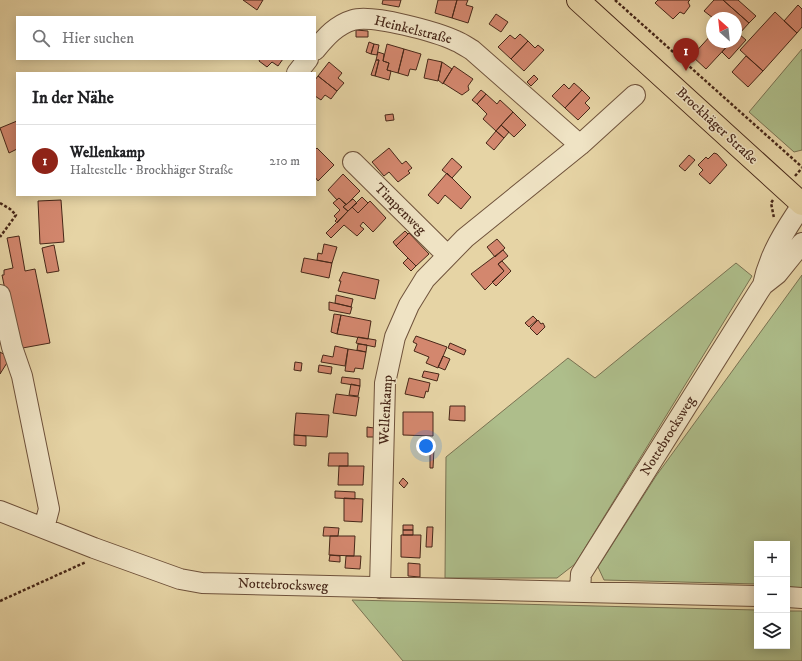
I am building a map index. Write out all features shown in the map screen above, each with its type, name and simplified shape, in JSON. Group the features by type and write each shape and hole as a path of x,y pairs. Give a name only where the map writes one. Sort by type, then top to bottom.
{"main road":[{"name":"Brockhäger Straße","path":"578,0 802,205"}],"street":[{"name":"Heinkelstraße","path":"316,49 330,33 343,23 355,19 370,19 434,33 456,41 472,50 580,145"},
{"path":"298,72 307,60"},
{"name":"Wellenkamp","path":"380,588 385,383 395,337 409,304 425,279 465,238 580,145 634,95"},
{"name":"Timpenweg","path":"353,162 447,255"},
{"name":"Nottebrocksweg","path":"763,285 767,266 787,228 802,205"},
{"name":"Nottebrocksweg","path":"580,590 581,574 763,285 777,274 802,243"},
{"path":"0,295 12,347 24,383 48,501 49,509 44,528"},
{"name":"Nottebrocksweg","path":"0,511 94,548 180,579 202,583 380,588 580,590 754,596"},
{"path":"790,597 802,598"}],"path":[{"path":"615,0 802,166"},
{"path":"0,203 10,209 16,216 0,237"},
{"path":"0,601 85,563 91,557 94,548"}],"green space":[{"path":"802,49 802,150 794,152 749,112"},
{"path":"736,263 752,276 575,564 557,578 445,578 446,457 568,358 595,378"},
{"path":"802,275 802,588 790,587 790,541 754,541 754,584 604,580 598,567 656,476"},
{"path":"352,600 754,610 754,649 790,649 790,611 802,611 802,661 403,661"}],"building":[{"path":"243,0 263,0 257,10"},
{"path":"383,0 401,0 399,7 382,4"},
{"path":"438,0 457,0 452,18 435,13"},
{"path":"457,0 468,0 466,5 473,7 468,23 452,18"},
{"path":"658,0 690,0 688,2 690,6 684,14 680,12 673,19 655,3"},
{"path":"714,0 723,0 737,12 706,13 704,11"},
{"path":"723,0 738,0 756,16 749,23 742,17 742,12 737,12"},
{"path":"798,5 802,9 802,27 797,33 784,21"},
{"path":"775,12 797,33 763,71 740,50"},
{"path":"496,14 508,22 501,32 489,24"},
{"path":"742,17 749,23 742,31"},
{"path":"356,30 368,31 368,37 356,37"},
{"path":"520,34 528,41 511,59 498,47 510,35 515,39"},
{"path":"742,37 746,40 742,44"},
{"path":"528,41 535,48 538,45 544,50 524,71 511,59"},
{"path":"706,41 706,48 725,48 706,69 692,56"},
{"path":"369,42 374,44 371,54 366,52"},
{"path":"374,44 379,45 377,55 371,54"},
{"path":"387,44 404,49 398,73 387,70 389,63 383,61"},
{"path":"726,48 739,48 729,59 722,52"},
{"path":"404,49 421,54 416,70 410,69 408,76 398,73"},
{"path":"378,52 384,54 383,61 389,63 387,70 391,71 389,80 375,76 379,60 376,60"},
{"path":"746,56 763,71 748,87 732,72"},
{"path":"428,59 442,62 438,81 424,78"},
{"path":"282,60 278,66 272,62 267,67 259,61"},
{"path":"376,60 379,60 375,76 371,75"},
{"path":"329,62 342,73 338,78 344,83 337,91 318,76"},
{"path":"442,62 452,69 443,84 438,80"},
{"path":"454,66 473,79 468,86 469,90 462,95 443,83"},
{"path":"534,75 538,79 531,86 527,82"},
{"path":"318,76 337,91 331,99 325,95 321,100 316,97 316,79"},
{"path":"574,83 582,90 565,108 552,96 564,84 569,89"},
{"path":"481,90 486,94 477,104 472,100"},
{"path":"582,90 590,98 585,103 590,108 578,120 565,108"},
{"path":"486,94 497,104 500,100 513,112 496,131 483,119 487,114 477,104"},
{"path":"513,112 526,125 514,137 501,125"},
{"path":"393,114 394,120 386,121 385,115"},
{"path":"16,121 16,150 9,153 0,128"},
{"path":"501,125 509,132 504,138 496,131"},
{"path":"496,131 504,138 494,150 486,143"},
{"path":"317,148 334,165 318,181 316,178"},
{"path":"389,148 402,164 406,161 412,168 408,171 410,173 398,182 389,172 384,176 372,162"},
{"path":"714,153 717,154 727,165 710,184 699,174 703,170 698,165 706,157 708,159"},
{"path":"689,155 695,160 685,171 679,166"},
{"path":"452,158 462,167 452,178 442,170"},
{"path":"447,173 471,197 461,209 445,195 438,204 428,195"},
{"path":"343,174 360,191 346,205 339,198 337,200 328,190"},
{"path":"362,197 368,203 358,213 352,207"},
{"path":"339,198 346,204 343,207 348,211 337,223 335,221 337,219 334,216 340,210 333,203"},
{"path":"353,199 357,203 348,211 343,207"},
{"path":"61,200 64,242 40,244 38,201"},
{"path":"370,201 386,218 373,232 363,222 360,226 364,229 357,236 344,225 331,238 326,233 352,207 358,213"},
{"path":"405,231 408,234 396,246 393,242"},
{"path":"409,233 429,254 416,266 396,246"},
{"path":"19,236 25,271 35,269 50,343 17,349 2,275 4,275 4,270 13,268 7,238"},
{"path":"497,239 505,248 495,257 487,247"},
{"path":"324,244 337,247 332,263 317,260 318,253 322,254"},
{"path":"54,245 59,271 47,273 42,248"},
{"path":"503,250 508,256 498,264 504,271 485,290 471,274"},
{"path":"304,258 332,263 329,278 301,272"},
{"path":"408,258 416,266 411,271 403,263"},
{"path":"502,261 511,271 496,286 492,282 504,271 498,264"},
{"path":"343,272 379,280 375,299 338,291 341,281 339,281"},
{"path":"336,295 353,299 351,307 335,303"},
{"path":"329,302 352,307 350,314 329,310"},
{"path":"334,314 341,315 337,334 331,332"},
{"path":"341,315 371,321 368,339 337,334"},
{"path":"533,316 537,320 529,327 525,323"},
{"path":"538,320 541,324 543,323 545,327 537,335 530,328"},
{"path":"416,336 447,347 438,368 426,363 429,357 414,351 417,344 413,342"},
{"path":"358,337 376,340 375,347 356,343"},
{"path":"450,343 466,350 464,355 448,348"},
{"path":"358,344 367,345 366,352 357,350"},
{"path":"335,346 348,349 345,366 321,362 323,355 333,357"},
{"path":"348,349 366,352 363,369 355,368 354,372 345,371"},
{"path":"0,352 10,358 0,374"},
{"path":"443,356 450,359 445,370 438,367"},
{"path":"295,362 302,363 301,371 294,370"},
{"path":"319,365 332,367 331,374 318,372"},
{"path":"424,371 439,374 437,381 422,377"},
{"path":"342,377 360,379 360,386 341,383"},
{"path":"409,378 430,383 428,392 426,391 424,398 405,394"},
{"path":"351,384 360,386 358,396 349,395"},
{"path":"336,394 359,397 356,416 333,413"},
{"path":"450,406 465,406 465,421 449,420"},
{"path":"403,412 433,412 433,436 403,435"},
{"path":"296,413 329,415 327,437 294,435"},
{"path":"367,427 374,428 374,437 367,437"},
{"path":"294,435 306,436 306,446 294,445"},
{"path":"430,449 434,449 433,468 430,468"},
{"path":"329,453 348,453 348,466 328,466"},
{"path":"339,466 364,466 363,485 338,485"},
{"path":"403,478 408,483 404,488 399,483"},
{"path":"335,491 355,492 355,499 335,498"},
{"path":"344,498 363,499 362,522 344,521"},
{"path":"403,525 413,525 413,530 403,530"},
{"path":"324,527 339,528 338,536 323,536"},
{"path":"427,527 433,527 432,547 426,547"},
{"path":"403,530 413,530 413,535 403,535"},
{"path":"401,535 421,535 420,558 401,557"},
{"path":"330,536 355,536 354,556 329,555"},
{"path":"330,555 340,556 340,562 329,561"},
{"path":"346,556 361,556 360,569 345,568"},
{"path":"408,563 420,564 420,577 408,576"}],"place":[{"name":"Wellenkamp","path":"686,71"}]}
